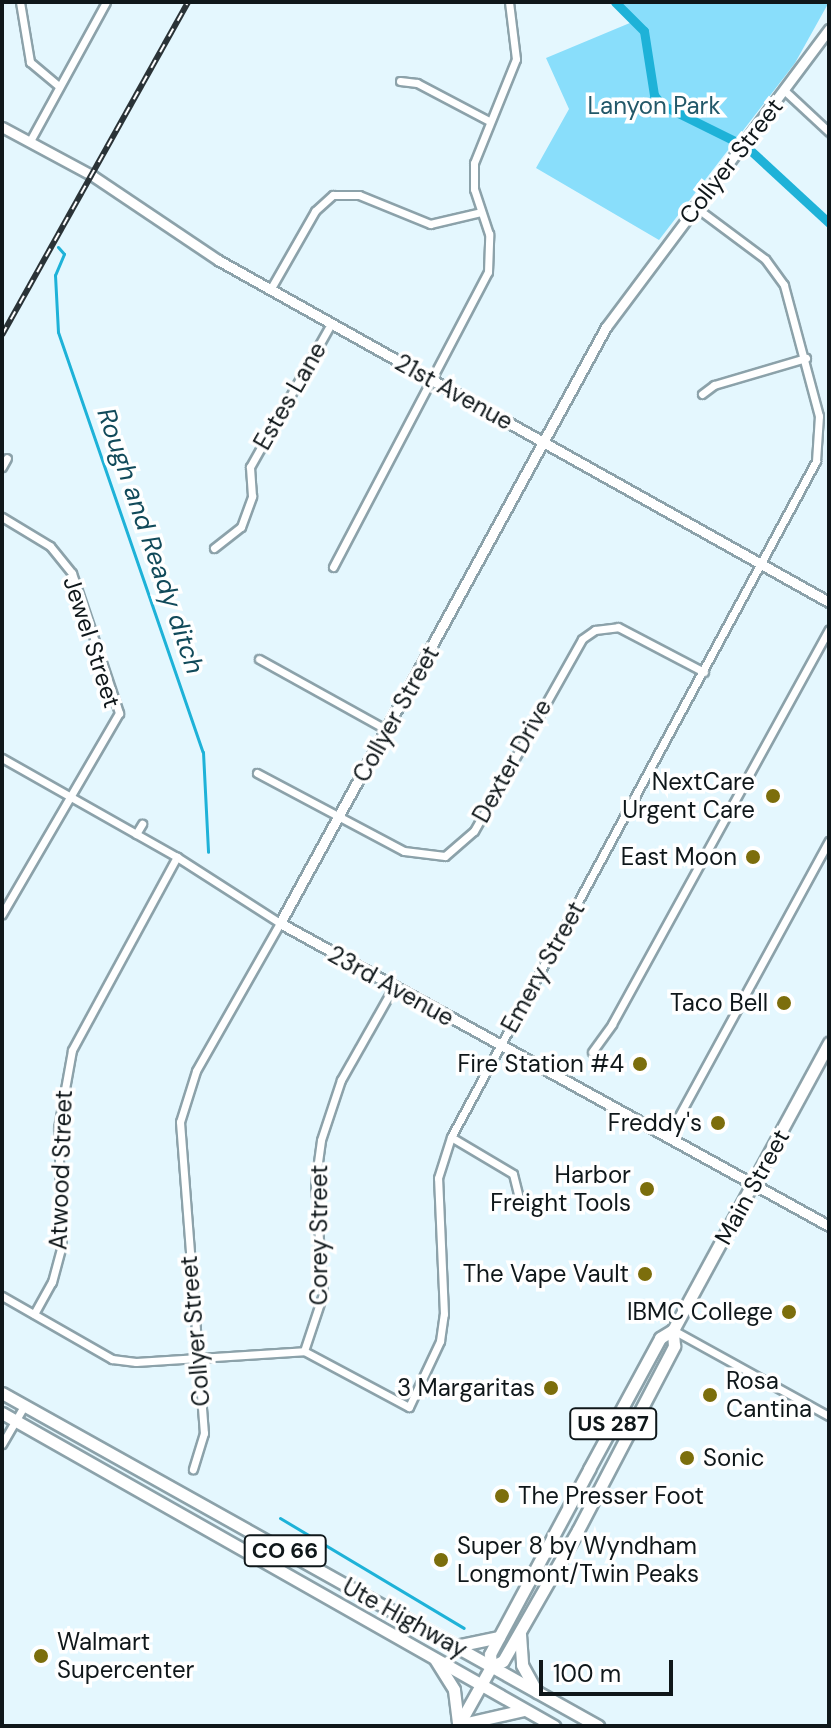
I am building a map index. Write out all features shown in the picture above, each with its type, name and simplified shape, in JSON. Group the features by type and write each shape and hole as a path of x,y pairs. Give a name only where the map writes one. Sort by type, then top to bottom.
{"main road":[{"name":"Main Street","path":"458,1726 491,1667 490,1654 660,1338 673,1330 829,1043"},
{"name":"Main Street","path":"491,1667 503,1661 520,1633 674,1346 673,1330"},
{"name":"Ute Highway","path":"2,1393 598,1726"},
{"name":"Ute Highway","path":"2,1413 554,1726"},
{"path":"520,1633 522,1665 537,1692"},
{"path":"456,1646 499,1637"},
{"path":"435,1659 454,1690 458,1726 524,1710"}],"street":[{"path":"20,2 30,62 59,86"},
{"path":"30,141 106,2"},
{"path":"333,567 435,382 488,272 489,234 481,212 474,163 516,59 509,2"},
{"name":"Collyer Street","path":"193,1469 204,1433 180,1122 196,1071 339,818 541,441 606,327 829,29"},
{"path":"400,81 417,83 489,121"},
{"path":"785,91 829,132"},
{"name":"21st Avenue","path":"2,127 85,172 270,290 829,602"},
{"path":"270,290 315,211 333,195 359,195 430,224 481,212"},
{"name":"Emery Street","path":"304,1351 398,1405 409,1407 417,1394 434,1361 444,1314 438,1178 451,1137 763,565 816,461 819,416 806,358 779,276 765,259 694,206"},
{"name":"Estes Lane","path":"214,548 241,527 252,496 250,467 331,324"},
{"path":"702,394 714,385 806,358"},
{"path":"2,467 7,458"},
{"name":"Jewel Street","path":"2,517 50,546 72,573 119,713 2,914"},
{"name":"Dexter Drive","path":"257,773 412,854 445,856 463,843 576,645 595,630 628,631 704,672"},
{"path":"592,1052 612,1024 829,630"},
{"path":"259,659 387,730"},
{"name":"23rd Avenue","path":"2,758 177,857 280,923 393,988 829,1226"},
{"path":"136,834 142,824"},
{"path":"668,1136 829,841"},
{"name":"Atwood Street","path":"34,1314 52,1282 62,1245 58,1128 72,1050 177,857"},
{"name":"Corey Street","path":"304,1351 323,1294 315,1184 321,1140 341,1080 393,988"},
{"path":"451,1137 513,1174 518,1194"},
{"path":"2,1296 112,1359 304,1351"},
{"path":"673,1330 829,1416"},
{"path":"2,1444 24,1406"}],"green space":[{"name":"Lanyon Park","path":"615,2 829,2 795,63 659,240 536,168 569,109 546,58 637,20"}],"waterway":[{"path":"615,2 644,31 654,95 662,105 737,142"},
{"path":"750,150 829,223"},
{"name":"Rough and Ready ditch","path":"58,247 64,254 55,275 58,332 203,752 208,852"},
{"name":"Rough and Ready ditch","path":"280,1518 464,1628"}],"railway":[{"path":"2,335 188,2"}],"place":[{"name":"NextCare Urgent Care","path":"773,796"},
{"name":"East Moon","path":"753,857"},
{"name":"Taco Bell","path":"784,1003"},
{"name":"Fire Station #4","path":"640,1064"},
{"name":"Freddy's","path":"718,1123"},
{"name":"Harbor Freight Tools","path":"647,1189"},
{"name":"The Vape Vault","path":"645,1274"},
{"name":"IBMC College","path":"789,1312"},
{"name":"3 Margaritas","path":"551,1388"},
{"name":"Rosa Cantina","path":"710,1395"},
{"name":"Sonic","path":"687,1458"},
{"name":"The Presser Foot","path":"502,1496"},
{"name":"Super 8 by Wyndham Longmont/Twin Peaks","path":"441,1560"},
{"name":"Walmart Supercenter","path":"41,1656"}]}
